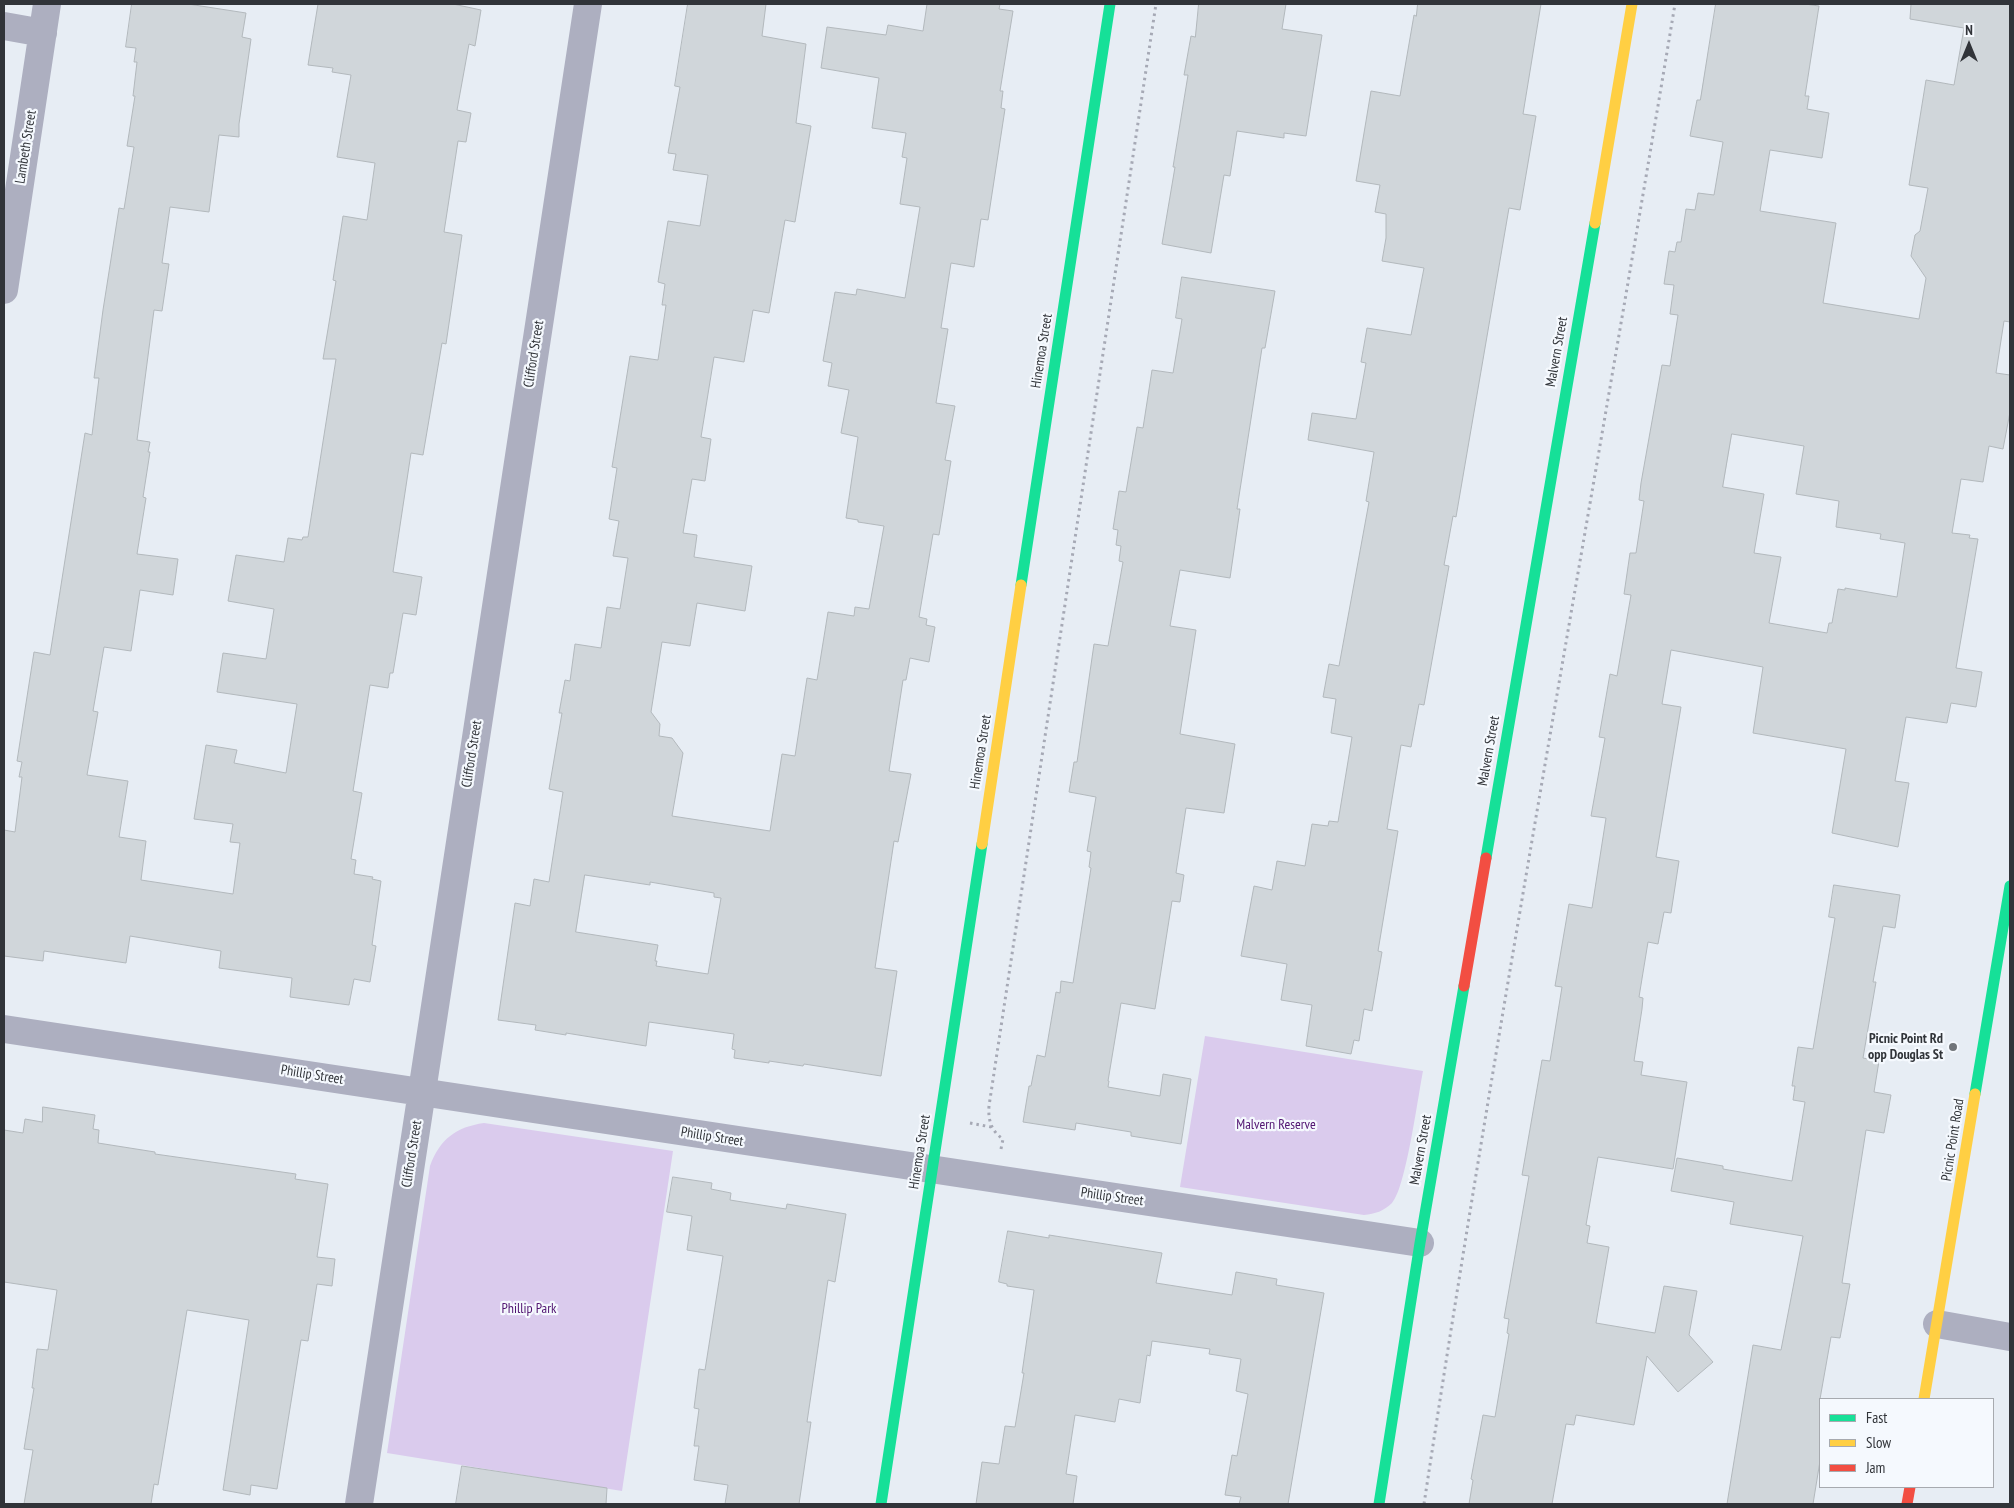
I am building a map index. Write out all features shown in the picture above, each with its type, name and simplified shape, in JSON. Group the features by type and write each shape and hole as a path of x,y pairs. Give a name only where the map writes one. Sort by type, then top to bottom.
{"street":[{"name":"Lambeth Street","path":"4,290 47,4"},
{"name":"Clifford Street","path":"359,1504 588,4"},
{"name":"Hinemoa Street","path":"881,1504 1110,4"},
{"name":"Malvern Street","path":"1379,1504 1420,1243 1632,4"},
{"path":"4,26 43,32"},
{"name":"Picnic Point Road","path":"1924,1398 2010,886"},
{"name":"Phillip Street","path":"4,1029 1420,1243"},
{"path":"1937,1324 2010,1337"},
{"path":"1907,1504 1910,1488"}],"path":[{"path":"1001,1153 1003,1139 990,1123 990,1100 1156,4"},
{"path":"1424,1504 1459,1273 1604,431 1675,4"}],"green space":[{"name":"Malvern Reserve","path":"1205,1036 1423,1071 1407,1161 1397,1194 1392,1203 1379,1212 1364,1215 1180,1187"},
{"name":"Phillip Park","path":"484,1123 673,1151 622,1491 387,1453 430,1166 439,1148 450,1136 457,1131"}],"building":[{"path":"132,4 188,4 246,13 242,37 251,39 239,124 239,137 219,135 209,212 170,207 162,263 169,264 162,311 154,310 137,440 150,442 148,452 150,452 143,497 146,498 137,554 178,559 173,595 140,590 131,651 104,647 93,711 98,712 87,775 128,781 119,837 146,841 141,880 233,894 240,843 230,842 233,824 194,819 206,745 237,750 234,763 286,773 297,704 217,692 223,653 266,659 274,609 228,601 236,555 284,562 288,538 302,540 303,537 308,537 336,359 323,359 336,281 333,280 343,216 367,220 375,163 337,157 351,75 332,72 333,68 308,65 318,4 453,4 481,10 475,46 469,44 457,110 471,113 466,142 458,141 444,232 462,235 446,344 442,343 423,455 411,453 393,572 422,577 416,615 403,613 393,673 390,673 388,688 370,685 353,791 362,793 351,859 356,860 354,874 373,877 372,879 381,881 372,945 376,946 370,982 354,979 349,1005 290,997 292,978 219,968 221,951 130,936 126,963 44,951 43,961 4,956 4,830 15,832 22,777 19,777 22,762 17,761 34,652 50,655 85,433 92,435 99,378 94,378 103,310 119,208 124,209 134,147 127,146 135,96 133,96 137,62 134,62 136,48 126,47"},
{"path":"688,4 766,4 762,36 806,44 796,123 811,126 795,222 785,220 769,313 753,310 744,362 714,357 701,437 711,439 705,481 692,479 683,533 697,535 694,557 752,566 745,611 697,603 690,646 662,642 651,712 660,724 659,736 672,738 683,753 672,816 770,831 782,754 795,756 807,678 817,680 828,612 854,616 855,607 869,609 884,526 846,518 858,437 841,433 849,390 828,386 832,363 823,361 835,292 856,295 857,289 905,298 920,207 900,204 907,158 902,157 906,133 872,128 879,78 821,68 827,27 886,35 888,25 923,31 927,4 1000,4 999,9 1013,11 1000,91 1003,91 1001,108 1005,109 988,220 981,219 974,267 951,263 941,328 948,329 936,403 955,406 945,460 951,461 939,535 933,534 919,617 927,619 926,625 935,627 929,662 910,658 906,680 903,680 889,771 911,774 898,842 894,841 875,968 897,971 881,1076 804,1064 803,1066 734,1058 735,1050 732,1049 734,1034 649,1022 646,1046 535,1030 536,1025 498,1020 515,903 530,906 534,879 549,882 563,792 549,789 562,713 559,713 565,680 570,681 575,644 601,648 607,607 620,609 628,558 613,556 619,521 609,519 617,468 612,467 630,356 658,360 666,305 662,305 665,284 658,282 668,221 700,226 708,175 673,170 676,154 668,153 680,87 675,86","holes":["585,875 650,885 650,882 714,893 714,897 721,898 708,974 656,966 658,945 576,932"]},
{"path":"1199,4 1286,4 1282,29 1322,35 1306,136 1284,133 1284,138 1237,131 1230,176 1224,175 1211,253 1162,244 1188,75 1184,75 1191,36 1195,37"},
{"path":"1418,4 1541,4 1523,114 1536,116 1520,210 1509,208 1456,517 1453,516 1444,565 1449,566 1424,705 1419,704 1411,747 1401,745 1387,829 1398,831 1378,951 1382,952 1372,1011 1364,1009 1359,1041 1354,1040 1351,1054 1306,1046 1312,1005 1281,1000 1287,964 1241,956 1254,886 1272,890 1277,861 1305,866 1312,824 1328,826 1329,821 1338,822 1352,737 1331,733 1336,699 1323,697 1329,664 1339,666 1369,502 1366,501 1374,452 1308,440 1312,413 1356,419 1366,363 1361,362 1367,328 1411,335 1424,268 1382,261 1386,238 1386,214 1375,212 1380,185 1356,181 1371,91 1400,96 1414,15 1416,16"},
{"path":"1716,4 1805,4 1819,6 1805,96 1809,96 1807,109 1829,113 1822,158 1770,150 1760,211 1836,223 1823,303 1919,319 1926,278 1911,256 1915,235 1920,231 1928,188 1909,185 1926,80 1954,85 1964,28 1910,19 1911,4 2010,4 2010,322 2004,321 1996,373 2010,375 2010,412 2003,449 1989,446 1983,482 1961,479 1952,533 1970,535 1969,538 1978,539 1956,668 1982,672 1976,707 1951,703 1947,723 1906,717 1895,781 1909,783 1898,847 1832,833 1846,749 1753,733 1763,667 1671,650 1662,704 1681,707 1656,857 1679,861 1671,913 1664,912 1658,944 1648,942 1639,997 1643,998 1634,1061 1643,1062 1641,1075 1687,1082 1673,1169 1598,1157 1586,1225 1590,1226 1587,1243 1609,1247 1596,1323 1655,1333 1664,1286 1697,1291 1689,1335 1713,1362 1678,1392 1647,1356 1634,1425 1576,1415 1574,1425 1566,1424 1552,1504 1469,1504 1473,1480 1471,1479 1483,1415 1495,1417 1509,1334 1507,1333 1509,1319 1504,1318 1529,1176 1522,1175 1542,1060 1550,1061 1562,987 1555,986 1569,904 1592,908 1606,818 1591,816 1605,738 1599,737 1610,674 1617,676 1631,595 1624,594 1630,553 1636,553 1644,501 1639,500 1641,483 1662,365 1670,366 1678,315 1670,314 1674,285 1664,284 1669,251 1675,252 1677,242 1681,242 1686,209 1695,210 1698,193 1714,195 1723,142 1690,136 1697,100 1700,100","holes":["1732,434 1804,446 1796,494 1839,501 1836,527 1881,534 1880,539 1905,543 1897,597 1845,588 1845,590 1838,589 1832,623 1829,623 1827,633 1769,623 1781,557 1754,553 1764,494 1723,487"]},
{"path":"1182,277 1275,291 1265,348 1262,348 1237,509 1240,509 1230,578 1180,570 1170,626 1196,630 1180,734 1235,744 1224,813 1186,808 1176,873 1184,875 1180,902 1172,901 1155,1009 1121,1003 1108,1081 1108,1087 1160,1096 1163,1074 1191,1079 1181,1144 1131,1136 1131,1132 1076,1123 1075,1130 1023,1122 1037,1055 1045,1057 1056,992 1060,993 1061,981 1073,983 1091,868 1089,867 1091,852 1087,851 1096,797 1069,792 1074,762 1077,762 1094,644 1108,646 1123,562 1119,561 1121,546 1116,545 1118,530 1113,529 1119,491 1126,492 1137,427 1143,428 1152,370 1173,373 1182,319 1176,318"},
{"path":"1834,885 1900,895 1895,928 1883,926 1863,1058 1879,1061 1874,1092 1891,1095 1884,1133 1866,1130 1842,1283 1850,1284 1840,1338 1831,1337 1819,1398 1819,1467 1813,1504 1727,1504 1753,1345 1781,1350 1803,1236 1730,1224 1734,1202 1671,1191 1677,1158 1723,1166 1723,1169 1792,1181 1805,1102 1793,1100 1795,1086 1792,1086 1798,1047 1813,1049 1835,918 1829,917"},
{"path":"43,1107 95,1115 93,1129 99,1130 98,1143 155,1152 155,1154 296,1174 295,1179 328,1184 317,1257 335,1259 332,1286 317,1284 308,1341 301,1340 277,1489 251,1485 250,1495 223,1490 249,1320 187,1310 158,1485 154,1484 151,1504 24,1504 33,1450 24,1449 34,1388 32,1388 37,1349 48,1350 57,1290 4,1282 4,1130 23,1133 25,1119 42,1122"},
{"path":"673,1177 712,1183 711,1189 731,1193 730,1200 786,1209 787,1204 846,1214 835,1282 828,1280 807,1422 811,1422 799,1504 725,1504 728,1485 694,1480 699,1446 694,1446 699,1409 694,1408 699,1369 705,1370 723,1256 687,1250 692,1216 667,1212"},
{"path":"1008,1231 1049,1238 1049,1235 1162,1253 1156,1283 1232,1295 1236,1272 1277,1279 1276,1285 1324,1293 1288,1504 1239,1504 1241,1497 1225,1495 1232,1455 1237,1456 1248,1394 1236,1391 1241,1359 1209,1354 1210,1349 1152,1341 1150,1356 1147,1355 1140,1403 1119,1399 1115,1422 1075,1415 1066,1474 1077,1476 1073,1504 976,1504 982,1462 999,1464 1005,1426 1015,1427 1034,1290 1007,1286 1007,1284 999,1282"},
{"path":"462,1466 607,1488 606,1504 456,1504"}],"traffic: fast":[{"path":"1021,585 1110,4"},
{"path":"1486,858 1595,223"},
{"path":"881,1504 982,844"},
{"path":"1975,1094 2010,886"},
{"path":"1379,1504 1420,1243 1464,986"}],"traffic: slow":[{"path":"1595,223 1632,4"},
{"path":"982,844 1021,585"},
{"path":"1924,1398 1975,1094"}],"traffic: jam":[{"path":"1464,986 1486,858"},
{"path":"1907,1504 1910,1488"}],"place":[{"name":"Picnic Point Rd opp Douglas St","path":"1953,1047"}]}
